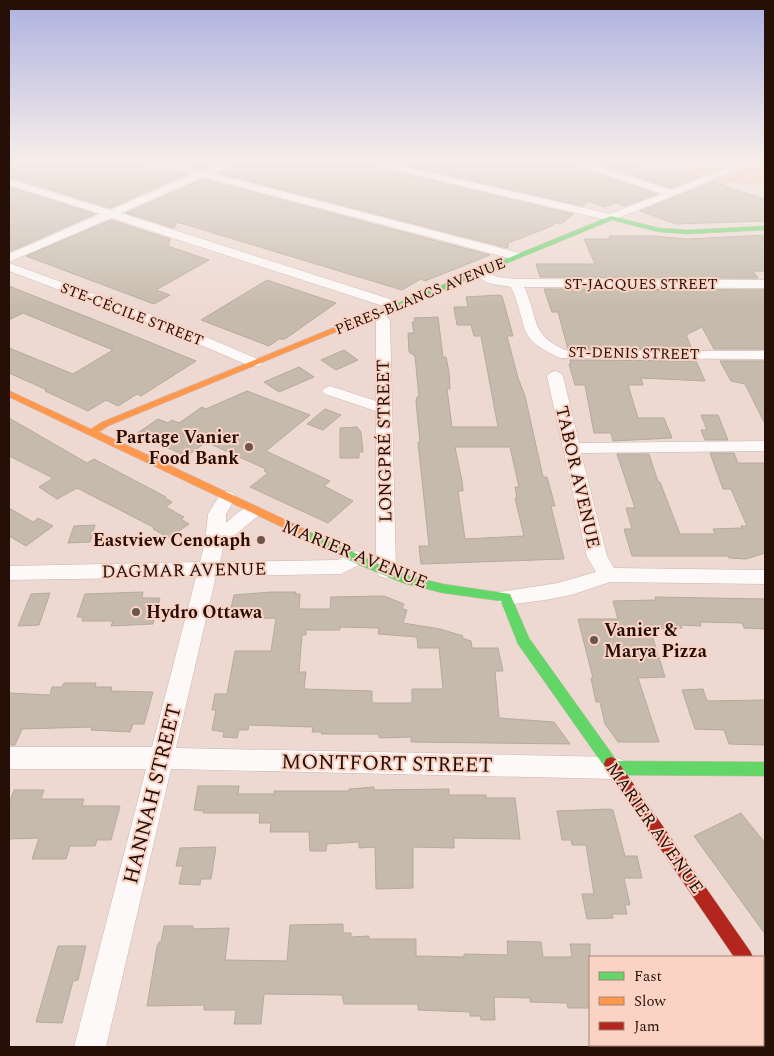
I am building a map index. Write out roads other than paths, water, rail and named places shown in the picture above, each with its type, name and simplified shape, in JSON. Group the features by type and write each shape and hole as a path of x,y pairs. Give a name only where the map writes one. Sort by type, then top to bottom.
{"street":[{"path":"100,211 385,302 386,310"},
{"path":"9,258 115,211"},
{"path":"345,211 516,256"},
{"path":"583,211 659,230 687,232 765,228"},
{"name":"PÈRES-BLANCS AVENUE","path":"91,433 105,424 629,211"},
{"name":"STE-CÉCILE STREET","path":"9,268 161,323 255,363"},
{"name":"ST-JACQUES STREET","path":"481,272 486,279 516,283 765,284"},
{"name":"ST-DENIS STREET","path":"516,283 521,292 537,339 546,346 566,354 765,355"},
{"name":"LONGPRÉ STREET","path":"386,310 383,321 386,570"},
{"name":"TABOR AVENUE","path":"555,376 597,557 608,576"},
{"path":"330,391 385,408"},
{"name":"MARIER AVENUE","path":"9,394 252,511 356,558 421,584 454,591 506,597 522,640 614,768 743,956"},
{"path":"572,448 765,446"},
{"name":"HANNAH STREET","path":"90,1047 215,541 218,514 227,498"},
{"path":"215,541 252,511"},
{"name":"DAGMAR AVENUE","path":"9,573 341,567 356,558"},
{"path":"506,597 528,596 591,582 608,576 765,577"},
{"name":"MONTFORT STREET","path":"9,758 161,758 614,768 765,769"}],"place":[{"name":"Partage Vanier Food Bank","path":"249,447"},
{"name":"Eastview Cenotaph","path":"261,540"},
{"name":"Hydro Ottawa","path":"136,612"},
{"name":"Vanier & Marya Pizza","path":"594,640"}]}
